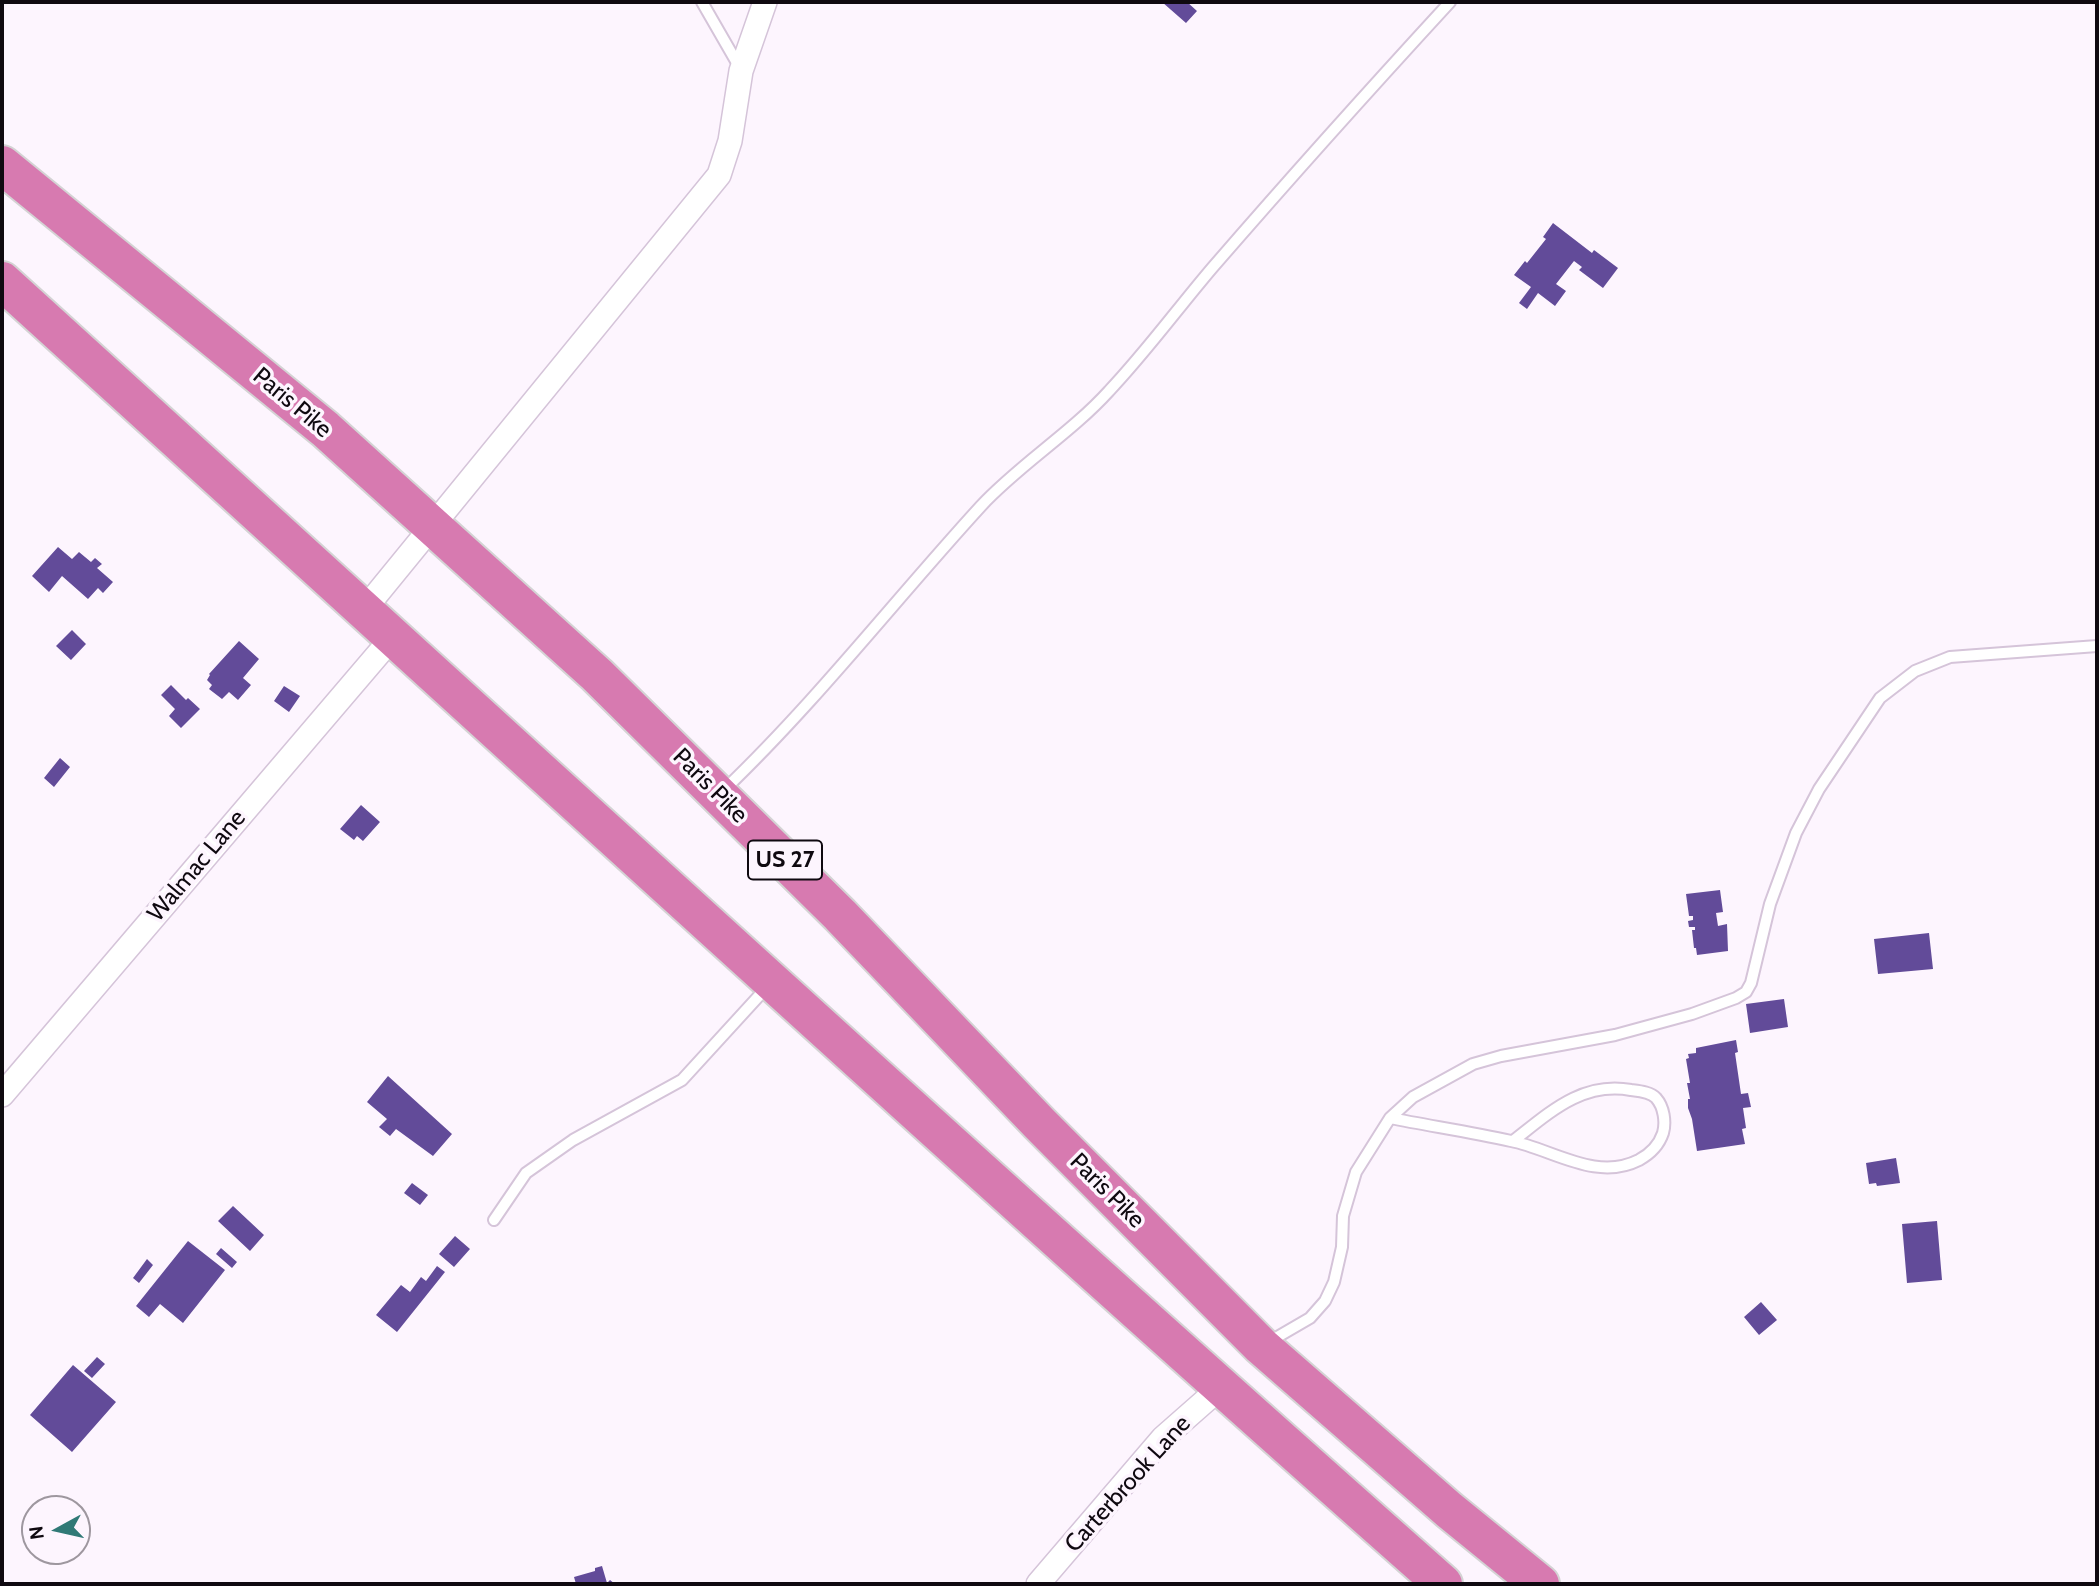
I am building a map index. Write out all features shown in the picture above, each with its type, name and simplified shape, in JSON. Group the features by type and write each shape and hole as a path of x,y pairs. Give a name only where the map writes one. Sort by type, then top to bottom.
{"highway":[{"name":"Paris Pike","path":"2,165 325,429 597,675 840,915 1039,1123 1261,1346 1449,1510 1540,1584"},
{"path":"2,281 392,638 1221,1387 1444,1584"},
{"path":"1221,1387 1261,1346"}],"street":[{"path":"363,611 719,175 730,141 741,71 765,2"},
{"name":"Walmac Lane","path":"2,1095 392,638"},
{"name":"Carterbrook Lane","path":"1038,1584 1163,1438 1221,1387"}],"lane":[{"path":"702,2 741,71"},
{"path":"720,794 755,761 827,682 990,496 1108,393 1328,135 1450,2"},
{"path":"1261,1346 1310,1318 1325,1301 1334,1282 1342,1247 1343,1216 1356,1172 1390,1118 1413,1097 1473,1064 1654,1025 1692,1014 1746,992 1751,983 1770,904 1796,833 1819,789 1880,698 1915,671 1950,657 2097,646"},
{"path":"494,1220 526,1173 573,1140 682,1080 772,981"},
{"path":"1390,1118 1513,1141 1579,1164 1614,1168 1650,1153 1660,1140 1665,1127 1662,1107 1654,1095 1641,1092 1616,1089 1588,1091 1564,1103 1513,1141"}],"building":[{"path":"1162,2 1187,2 1197,11 1186,23"},
{"path":"1553,223 1592,253 1594,250 1618,268 1603,288 1579,270 1582,267 1574,261 1556,284 1566,291 1555,306 1538,293 1527,309 1519,303 1531,287 1514,275 1546,239 1543,237"},
{"path":"58,547 72,559 79,552 91,562 95,558 102,564 97,568 113,582 103,593 98,588 88,599 62,576 49,592 32,576"},
{"path":"72,630 86,644 71,660 56,646"},
{"path":"239,641 259,659 243,678 251,685 238,700 229,692 222,699 209,689 212,685 207,680 209,674"},
{"path":"171,685 200,709 181,728 169,716 175,709 161,695"},
{"path":"284,686 300,696 289,712 274,701"},
{"path":"60,758 70,767 54,787 44,778"},
{"path":"361,805 380,822 363,841 357,836 354,840 340,829"},
{"path":"1720,890 1723,912 1716,913 1718,926 1727,924 1728,951 1697,955 1692,930 1695,930 1695,927 1689,927 1688,921 1693,920 1693,916 1689,916 1686,894"},
{"path":"1929,933 1933,969 1878,974 1874,939"},
{"path":"1784,999 1788,1027 1750,1033 1746,1004"},
{"path":"1736,1040 1738,1052 1735,1053 1741,1094 1748,1093 1751,1107 1743,1108 1746,1128 1742,1129 1745,1144 1697,1151 1688,1108 1690,1099 1687,1083 1690,1083 1686,1059 1689,1058 1688,1054 1696,1053 1696,1048"},
{"path":"388,1076 452,1134 433,1156 396,1129 390,1136 379,1127 387,1119 367,1102"},
{"path":"1896,1158 1900,1183 1877,1186 1876,1183 1869,1184 1866,1163"},
{"path":"412,1183 428,1195 420,1205 404,1193"},
{"path":"233,1206 264,1235 250,1251 218,1221"},
{"path":"1937,1221 1942,1280 1907,1283 1902,1224"},
{"path":"455,1236 470,1249 454,1267 439,1254"},
{"path":"188,1241 225,1270 183,1323 160,1304 149,1317 136,1306"},
{"path":"221,1248 237,1262 232,1268 216,1254"},
{"path":"147,1259 153,1265 139,1283 133,1278"},
{"path":"437,1266 445,1272 397,1332 376,1315 401,1285 410,1292 421,1277 426,1281"},
{"path":"1761,1302 1777,1320 1759,1335 1744,1317"},
{"path":"97,1357 105,1364 92,1378 84,1371"},
{"path":"73,1365 116,1402 72,1452 30,1415"},
{"path":"602,1566 607,1583 610,1580 615,1584 576,1584 574,1577"}]}
